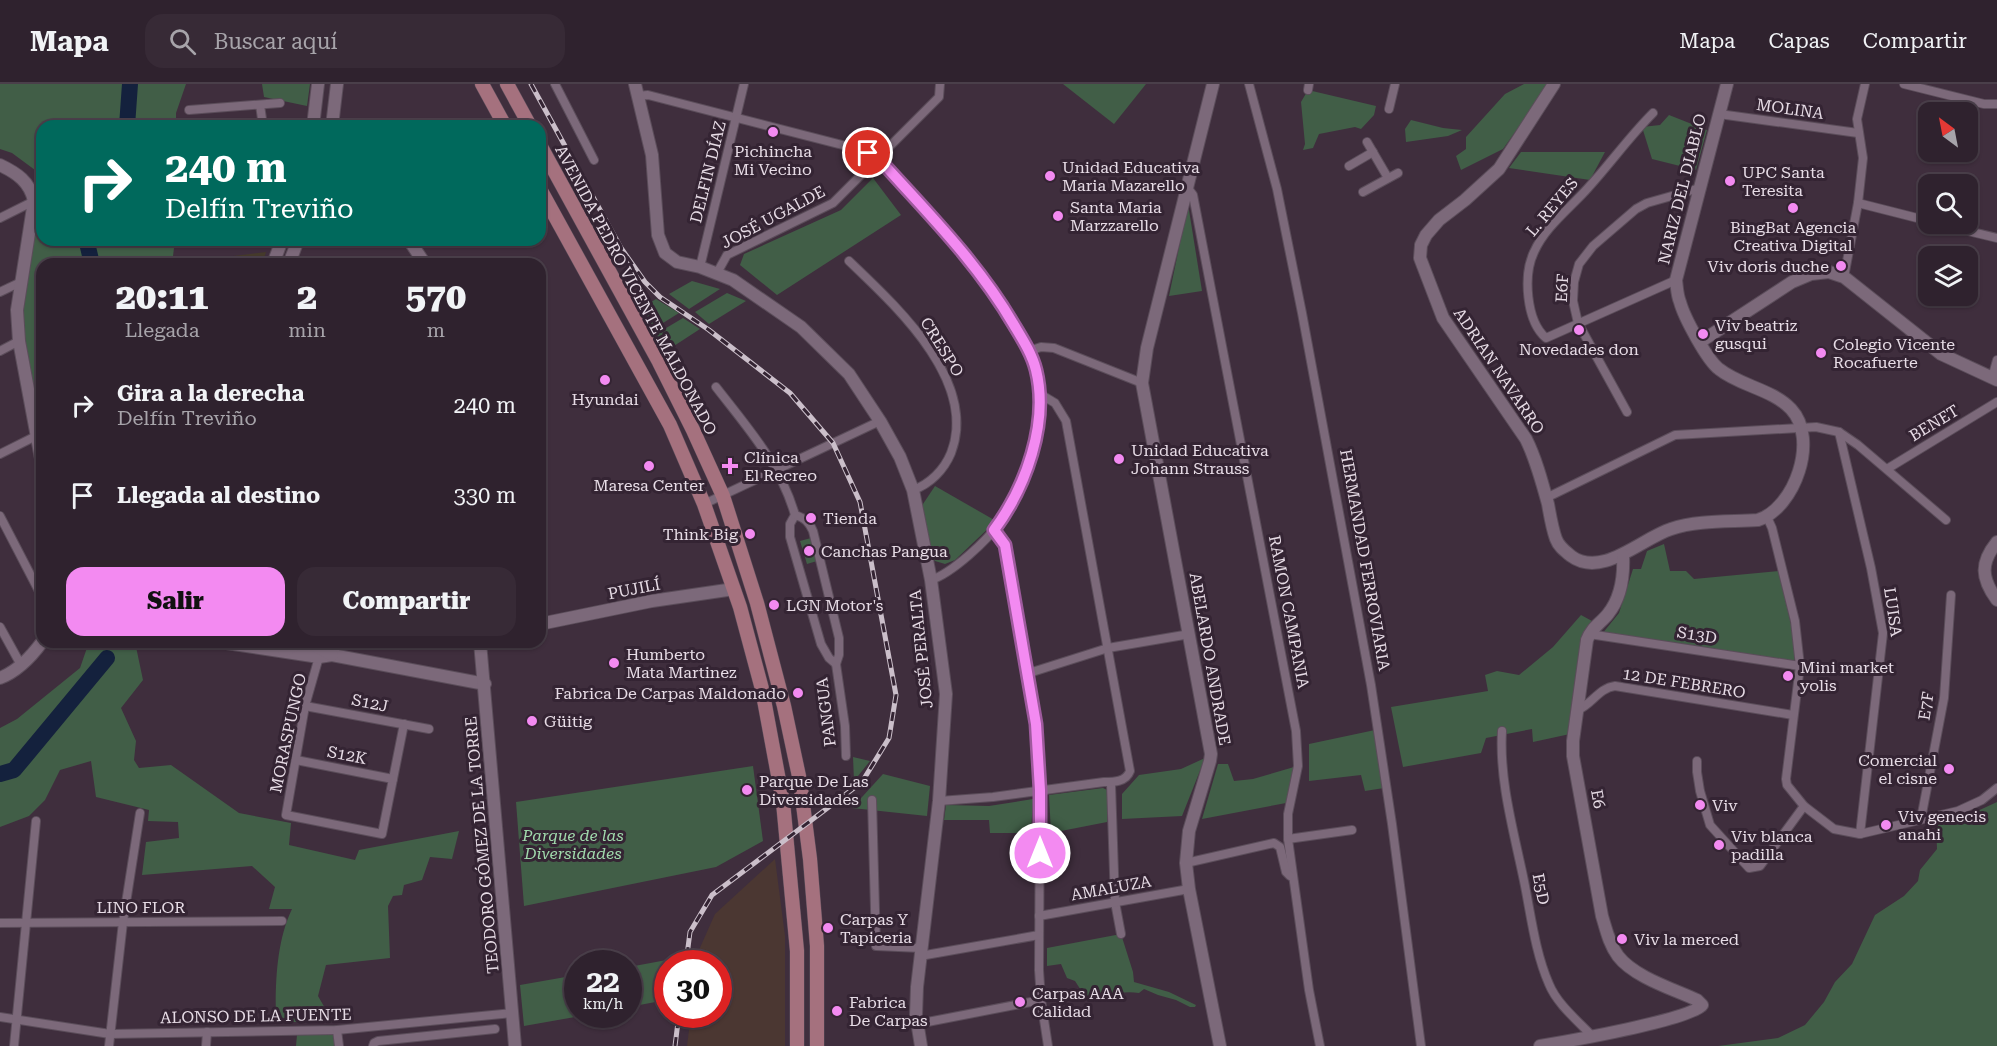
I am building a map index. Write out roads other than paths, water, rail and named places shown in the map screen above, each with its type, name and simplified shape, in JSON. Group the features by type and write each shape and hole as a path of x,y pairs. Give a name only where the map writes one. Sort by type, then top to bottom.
{"main road":[{"path":"482,84 503,120"},
{"path":"507,84 527,120"},
{"name":"AVENIDA PEDRO VICENTE MALDONADO","path":"546,156 659,362 723,496 758,603 800,781 810,859 817,946 817,1046"},
{"name":"AVENIDA PEDRO VICENTE MALDONADO","path":"546,200 665,416 704,504 734,589 762,689 784,812 797,951 797,1046"}],"street":[{"path":"314,120 318,84"},
{"path":"333,120 337,84"},
{"path":"555,84 594,160"},
{"name":"DELFIN DÍAZ","path":"700,267 744,84"},
{"name":"JOSÉ UGALDE","path":"717,273 727,255 833,203 939,97 940,84"},
{"path":"1029,351 1041,347 1054,348 1143,383 1147,348 1213,84"},
{"name":"HERMANDAD FERROVIARIA","path":"1249,84 1277,189 1298,290 1367,662 1394,836 1421,1046"},
{"path":"1389,108 1395,84"},
{"name":"ADRIAN NAVARRO","path":"1554,84 1496,166 1466,200 1439,220 1421,245 1420,258 1443,318 1526,439 1532,451 1556,539 1563,549 1577,560 1599,563 1623,555 1670,529 1689,525 1758,520 1767,517"},
{"name":"NARIZ DEL DIABLO","path":"1727,84 1676,280 1680,303 1709,358 1719,369 1785,404 1790,408 1801,427"},
{"path":"1844,277 1858,203 1863,158 1857,118 1865,84"},
{"path":"1904,84 1984,104 1997,104"},
{"path":"636,90 648,95 858,148 879,159 976,267 1004,308 1029,351 1036,370 1040,394 1035,442 1028,467 1017,491 994,530 951,570 931,580"},
{"name":"JOSÉ PERALTA","path":"636,90 652,155 654,200 660,245 671,258 717,273 743,285 801,327 849,374 880,421 900,457 913,490 931,580 946,694 939,801 916,996 921,1046"},
{"path":"189,110 280,103"},
{"path":"260,105 262,120"},
{"name":"L. REYES","path":"1578,323 1546,338 1538,332 1529,304 1529,272 1533,253 1550,228 1588,189 1630,135 1653,113"},
{"name":"MOLINA","path":"1719,114 1858,133"},
{"path":"1367,142 1388,178"},
{"path":"1349,166 1373,152"},
{"path":"0,165 17,173 28,185 34,201 17,310 19,341 36,436 0,454"},
{"path":"1363,192 1398,172"},
{"name":"RAMON CAMPANIA","path":"1187,188 1193,195 1296,731 1298,766 1288,814 1288,839 1309,990 1320,1046"},
{"name":"E6F","path":"1628,412 1578,323 1573,301 1574,282 1579,264 1593,246 1636,209 1647,203 1700,188"},
{"path":"0,218 34,201"},
{"path":"1858,203 1918,218"},
{"path":"1978,233 1997,238"},
{"name":"CRESPO","path":"849,261 886,296 914,327 941,369 952,393 956,417 954,445 949,458 935,477 924,486 913,490"},
{"path":"1700,342 1801,278 1810,274 1829,272 1844,277 1941,354 1995,379 1997,360"},
{"path":"1578,323 1676,280"},
{"path":"0,292 21,282"},
{"path":"0,351 19,341"},
{"name":"ABELARDO ANDRADE","path":"1143,383 1211,754 1190,828 1186,863 1220,1046"},
{"name":"PANGUA","path":"716,387 759,442 790,496 795,515 790,524 790,537 821,644 829,658 836,664"},
{"path":"939,801 993,797 1104,782 1111,784 1127,777 1130,771 1066,421 1055,403 1040,394"},
{"name":"BENET","path":"1887,469 1997,402"},
{"path":"704,504 880,421"},
{"path":"1546,498 1675,435 1816,426 1839,432 1858,445 1946,520"},
{"path":"1801,427 1803,456 1798,474 1791,490 1778,509 1767,517 1772,528 1795,621 1800,666 1786,782 1804,806 1834,829 1860,834 1958,811 1982,800 1997,788"},
{"name":"LUISA","path":"1839,432 1871,568 1883,633 1860,834"},
{"name":"PANGUA","path":"795,515 809,522 813,531 839,639 839,655 836,664 845,726 846,756"},
{"path":"0,516 36,585"},
{"path":"994,530 1005,545 1029,673 1036,724 1040,790 1041,1000 1048,1046"},
{"path":"1997,543 1986,556 1984,571 1989,588 1997,600"},
{"path":"1589,634 1609,614 1618,595 1624,571 1623,555"},
{"name":"PUJILÍ","path":"546,623 652,601 734,589"},
{"name":"E7F","path":"1921,819 1944,698 1951,596"},
{"path":"0,627 21,665"},
{"path":"1029,673 1108,648 1184,634"},
{"name":"S13D","path":"1589,634 1800,666"},
{"name":"E6","path":"1589,634 1573,741 1573,756 1602,916 1610,942 1618,956 1629,966 1656,982 1697,1000 1702,1005 1701,1008 1681,1015 1593,1037"},
{"path":"0,678 21,665 38,648"},
{"path":"256,648 326,656 485,684"},
{"path":"274,651 289,648"},
{"path":"316,648 326,656"},
{"path":"325,648 326,656"},
{"name":"TEODORO GÓMEZ DE LA TORRE","path":"481,648 515,1046"},
{"name":"MORASPUNGO","path":"326,656 306,706 286,815 382,834 393,779"},
{"name":"12 DE FEBRERO","path":"1578,710 1585,707 1605,689 1615,686 1793,715"},
{"name":"S12J","path":"306,706 429,729"},
{"path":"393,779 404,724"},
{"name":"E5D","path":"1502,731 1501,750 1508,804 1537,946 1549,986 1567,1010 1593,1037"},
{"name":"S12K","path":"296,760 393,779"},
{"path":"1697,761 1700,791 1710,825 1745,865 1755,868 1760,866 1804,806"},
{"path":"1111,784 1115,902 1121,934"},
{"path":"872,800 876,946 920,952 1039,935"},
{"path":"110,1046 123,922 140,813"},
{"path":"14,1046 36,821"},
{"path":"1288,839 1352,830"},
{"path":"1186,863 1274,843 1280,847 1286,872 1293,879"},
{"name":"AMALUZA","path":"1040,916 1189,888"},
{"name":"LINO FLOR","path":"0,923 282,921"},
{"path":"917,1024 1041,1000"},
{"name":"ALONSO DE LA FUENTE","path":"0,1017 110,1034 337,1030 512,1012"},
{"path":"373,1046 378,1041 495,1029"},
{"path":"337,1030 339,1046"},
{"path":"206,1046 207,1032"},
{"path":"1540,1046 1593,1037"}],"waterway":[{"path":"127,120 130,84"},
{"path":"88,246 91,258"},
{"path":"0,774 14,770 107,658"}],"railway":[{"path":"531,84 621,248 645,282 660,297 709,330 790,393 833,443 860,502 896,695 889,738 862,782 712,895 690,932 688,950"},
{"path":"675,1046 677,1028"}],"place":[{"name":"Pichincha Mi Vecino","path":"773,132"},
{"name":"Unidad Educativa Maria Mazarello","path":"1050,176"},
{"name":"UPC Santa Teresita","path":"1730,181"},
{"name":"BingBat Agencia Creativa Digital","path":"1793,208"},
{"name":"Santa Maria Marzzarello","path":"1058,216"},
{"name":"Viv doris duche","path":"1841,266"},
{"name":"Novedades don","path":"1579,330"},
{"name":"Viv beatriz gusqui","path":"1703,334"},
{"name":"Colegio Vicente Rocafuerte","path":"1821,353"},
{"name":"Hyundai","path":"605,380"},
{"name":"Unidad Educativa Johann Strauss","path":"1119,459"},
{"name":"Maresa Center","path":"649,466"},
{"name":"Clínica El Recreo","path":"730,466"},
{"name":"Tienda","path":"811,518"},
{"name":"Think Big","path":"750,534"},
{"name":"Canchas Pangua","path":"809,551"},
{"name":"LGN Motor's","path":"774,605"},
{"name":"Humberto Mata Martinez","path":"614,663"},
{"name":"Mini market yolis","path":"1788,676"},
{"name":"Fabrica De Carpas Maldonado","path":"798,693"},
{"name":"Güitig","path":"532,721"},
{"name":"Comercial el cisne","path":"1949,769"},
{"name":"Parque De Las Diversidades","path":"747,790"},
{"name":"Viv","path":"1700,805"},
{"name":"Viv genecis anahi","path":"1886,825"},
{"name":"Viv blanca padilla","path":"1719,845"},
{"name":"Carpas Y Tapiceria","path":"828,928"},
{"name":"Viv la merced","path":"1622,939"},
{"name":"Carpas AAA Calidad","path":"1020,1002"},
{"name":"Fabrica De Carpas","path":"837,1011"}],"park label":[{"name":"Parque de las Diversidades","path":"573,844"}]}
